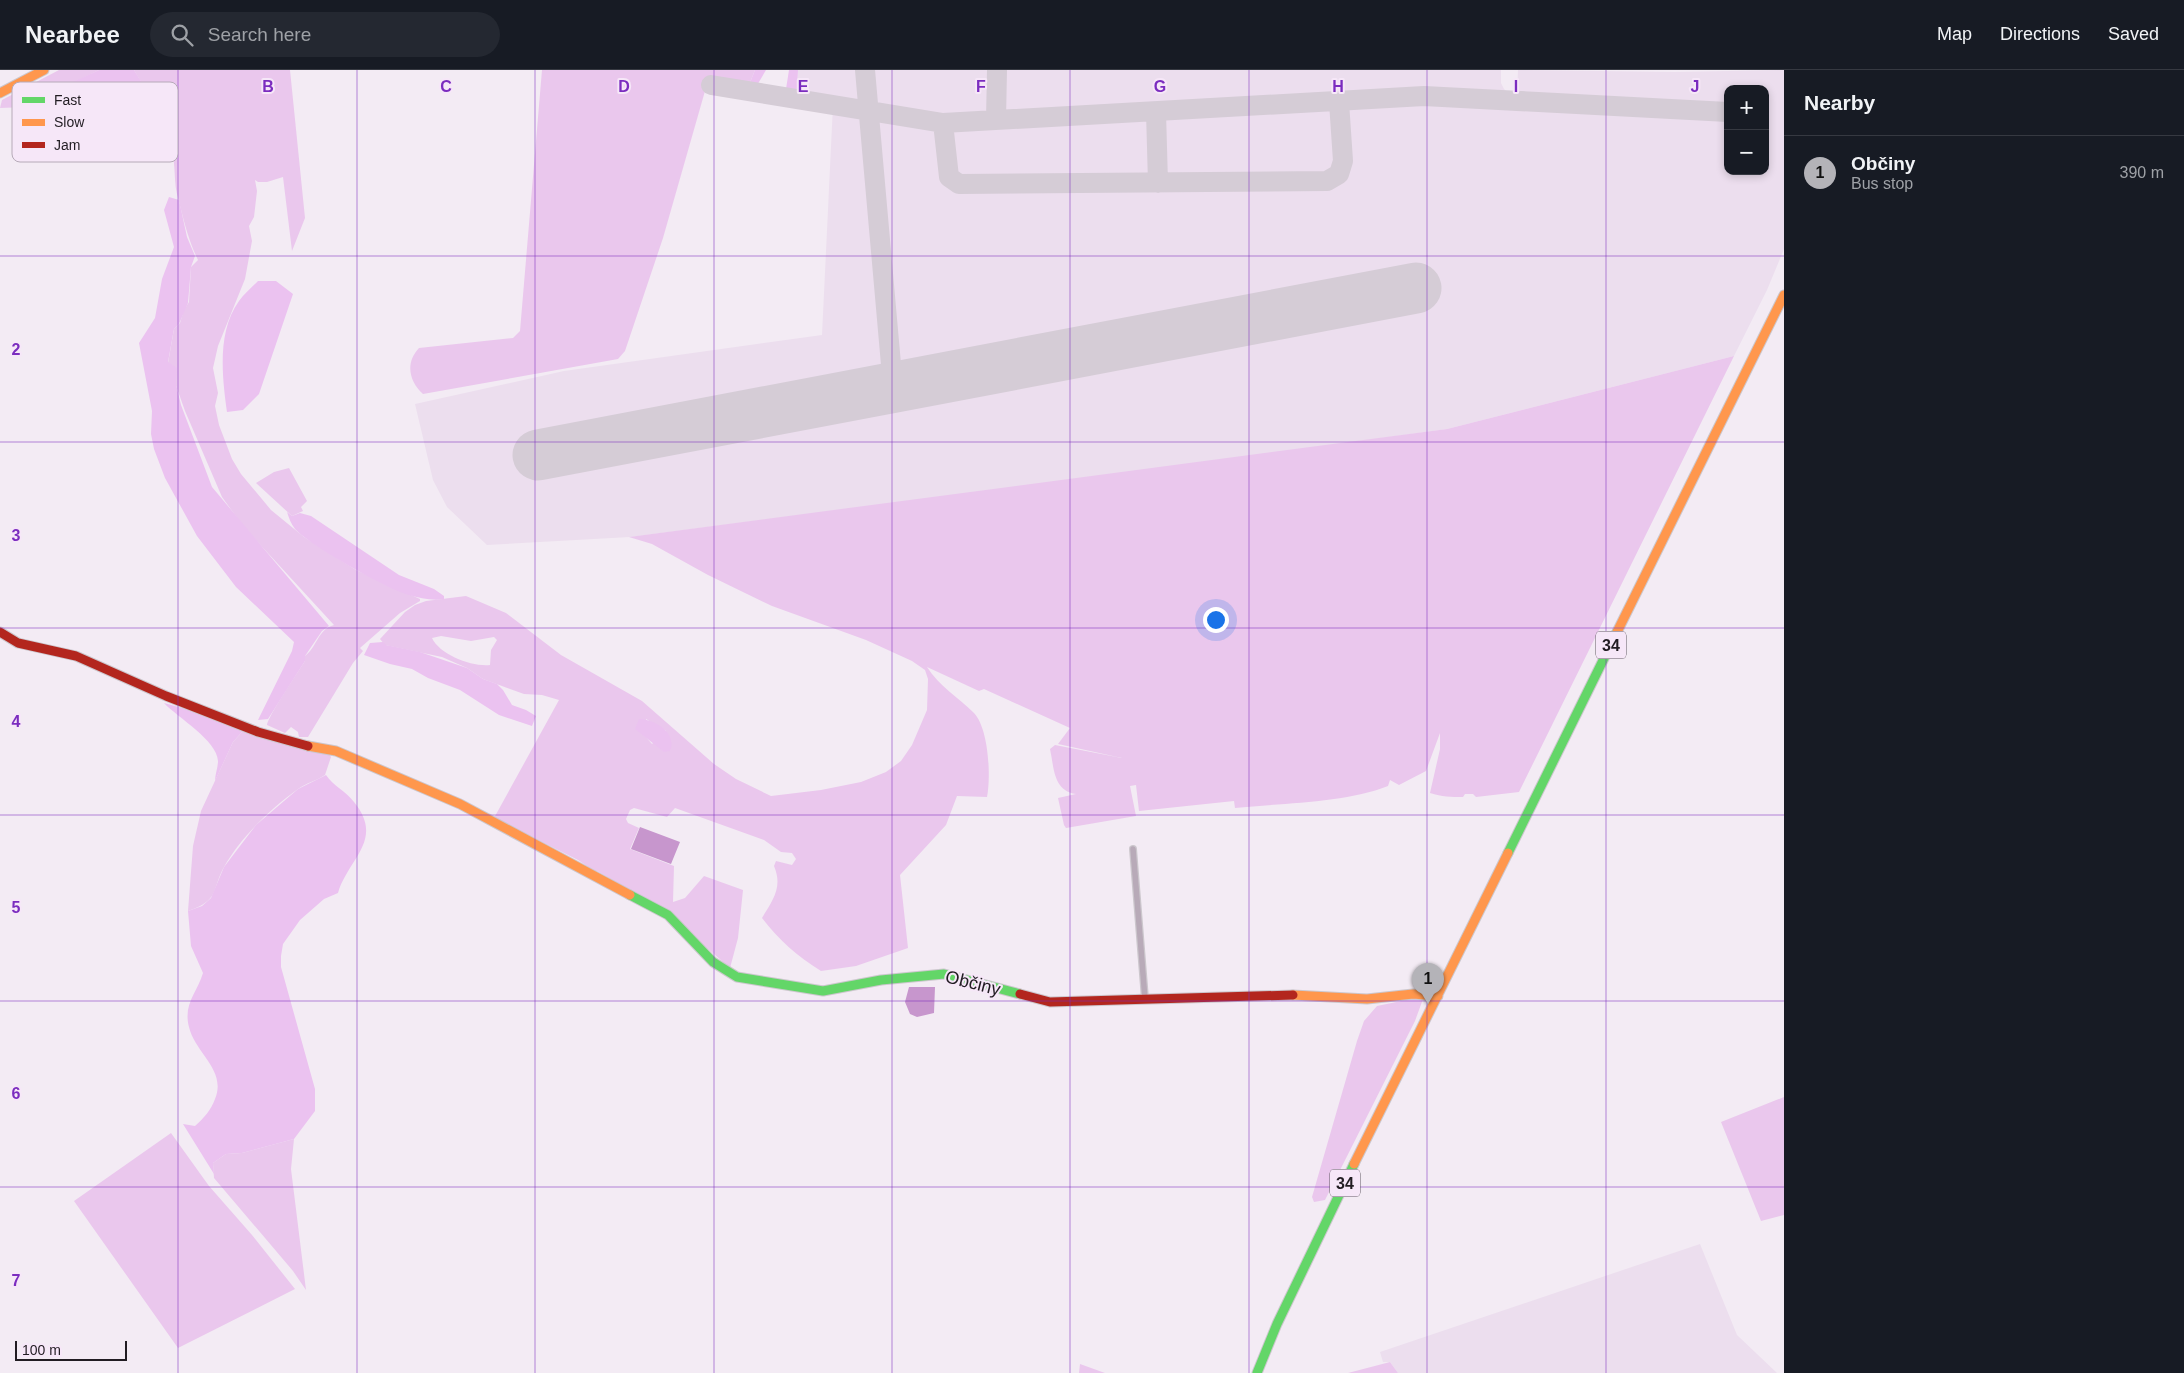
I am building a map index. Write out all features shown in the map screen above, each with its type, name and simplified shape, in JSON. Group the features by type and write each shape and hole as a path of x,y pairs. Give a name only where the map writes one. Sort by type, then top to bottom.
{"street":[{"path":"21,82 44,70"},
{"path":"0,93 12,87"},
{"name":"34","path":"1257,1373 1300,1274 1784,295"},
{"name":"Občiny","path":"0,632 18,642 76,656 166,696 258,732 302,745 336,751 460,804 668,915 724,970 755,981 822,991 881,980 944,974 1050,1002 1284,995 1367,998 1413,994 1438,996"},
{"path":"1132,849 1145,999"}],"shaded area":[{"path":"59,70 99,70 75,82 36,82"},
{"path":"99,70 134,70 142,82 73,82"},
{"path":"134,70 290,70 305,218 292,251 283,177 267,182 255,180 257,191 254,217 249,226 252,241 245,279 218,346 213,368 218,393 215,406 219,425 232,459 241,474 271,510 304,537 356,570 420,599 420,601 400,613 360,648 363,651 353,663 308,737 299,737 298,732 291,727 285,733 267,725 277,705 305,661 305,656 324,630 334,625 243,526 222,497 185,411 168,363 174,329 180,323 189,302 191,267 198,260 189,236 176,188 174,162 178,162 178,82 141,82"},
{"path":"542,70 755,70 749,85 709,77 663,238 625,351 618,359 423,394 414,383 410,372 412,360 419,348 513,338 520,331"},
{"path":"755,70 766,70 756,87 749,85"},
{"path":"789,70 798,70 797,89 786,89"},
{"path":"798,70 1501,70 1501,83 1504,89 1508,93 1517,94 1518,70 1675,72 1784,70 1784,249 1767,290 1734,356 1447,429 1166,468 630,537 487,545 447,507 433,480 415,404 564,371 822,335 833,105 803,100 797,89"},
{"path":"12,95 12,108 0,108 2,100"},
{"path":"169,197 179,200 187,237 195,256 191,267 188,303 179,324 174,329 168,362 177,368 176,384 181,405 212,487 329,626 322,631 305,656 305,661 268,719 258,720 292,651 294,642 236,587 197,536 165,478 154,449 151,434 152,411 139,343 155,318 162,279 174,247 164,210"},
{"path":"258,281 276,281 293,294 259,394 243,410 227,412 223,355 227,326 239,301"},
{"path":"1734,356 1519,792 1476,797 1473,794 1454,797 1430,793 1440,749 1440,733 1426,771 1399,785 1390,780 1388,786 1371,792 1334,799 1235,808 1234,801 1139,811 1136,785 1130,786 1136,816 1066,828 1058,798 1076,794 1068,792 1059,783 1054,770 1050,749 1055,745 1122,758 1058,744 1070,728 984,689 979,691 927,667 937,680 974,713 979,720 988,754 989,778 987,797 957,796 946,825 900,875 908,948 856,966 821,971 789,947 762,918 776,893 777,874 774,866 776,861 792,865 796,859 792,853 781,852 764,840 675,808 667,817 634,808 630,810 626,819 628,823 639,828 630,849 674,866 673,902 685,898 704,876 743,890 738,938 730,968 661,908 594,871 578,860 494,818 559,700 542,695 524,694 483,679 467,668 442,657 385,645 380,639 405,612 415,605 426,601 466,596 506,613 561,655 642,701 714,764 736,779 771,796 821,790 861,782 886,772 901,761 912,745 927,710 928,679 925,670 912,661 866,640 772,606 708,575 652,544 629,537 1447,429","holes":["441,636 471,641 494,637 497,640 491,650 490,665 474,664 449,655 432,638","646,719 666,731 652,744 645,736"]},
{"path":"289,468 307,501 301,507 303,511 292,516 256,483 274,472"},
{"path":"287,512 292,516 300,513 311,516 399,575 434,589 444,596 444,599 422,598 409,595 385,585 350,566 303,536 295,529"},
{"path":"383,642 386,645 420,652 467,668 483,679 497,684 512,705 536,716 532,726 499,715 460,690 428,678 412,669 364,655 370,643"},
{"path":"164,703 230,721 241,727 242,732 233,742 215,781 218,761 211,745"},
{"path":"639,719 658,724 668,733 672,744 670,751 664,752 635,729"},
{"path":"243,731 329,754 331,757 325,775 298,789 257,824 224,867 210,899 188,911 193,846 201,811 233,742"},
{"path":"326,775 354,802 363,815 366,827 365,839 361,849 338,893 324,899 300,920 283,944 281,967 315,1089 315,1111 294,1139 242,1153 226,1154 213,1163 214,1174 183,1124 195,1126 207,1114 218,1089 214,1070 197,1045 189,1027 189,1005 203,973 191,946 188,911 202,906 211,898 224,867 256,825 298,789"},
{"path":"640,827 680,842 671,864 631,849"},
{"path":"909,987 935,987 934,1013 917,1017 910,1014 905,1002"},
{"path":"1411,999 1423,999 1415,1021 1325,1200 1314,1202 1312,1197 1364,1021 1377,1006"},
{"path":"1784,1097 1784,1215 1761,1221 1721,1122"},
{"path":"171,1133 209,1186 252,1235 295,1289 178,1348 74,1201"},
{"path":"294,1139 291,1169 306,1290 293,1271 214,1178 213,1163 226,1154 242,1153"},
{"path":"1700,1244 1737,1335 1777,1373 1398,1373 1390,1362 1383,1362 1380,1352"},
{"path":"1390,1362 1398,1373 1348,1373"},
{"path":"1080,1364 1105,1373 1079,1373"}],"taxiway":[{"path":"865,70 893,387"},
{"path":"996,120 997,70"},
{"path":"711,85 943,123 1424,96 1724,112"},
{"path":"943,123 949,177 959,184 1327,181 1339,174 1343,161 1339,102"},
{"path":"1156,112 1158,183"}],"runway":[{"path":"538,455 1416,288"}],"traffic: fast":[{"path":"1508,853 1617,632"},
{"path":"630,895 668,915 713,962 737,977 823,991 881,980 944,974 1020,994"},
{"path":"1257,1373 1277,1324 1354,1164"}],"traffic: slow":[{"path":"21,82 44,70"},
{"path":"0,93 12,87"},
{"path":"1617,632 1784,295"},
{"path":"308,746 336,751 460,804 630,895"},
{"path":"1354,1164 1508,853"},
{"path":"1293,995 1367,999 1413,994 1438,996"}],"traffic: jam":[{"path":"0,632 18,643 76,656 166,696 258,732 308,746"},
{"path":"1020,994 1050,1002 1293,995"}],"place":[{"name":"Občiny","path":"1428,1004"}]}
